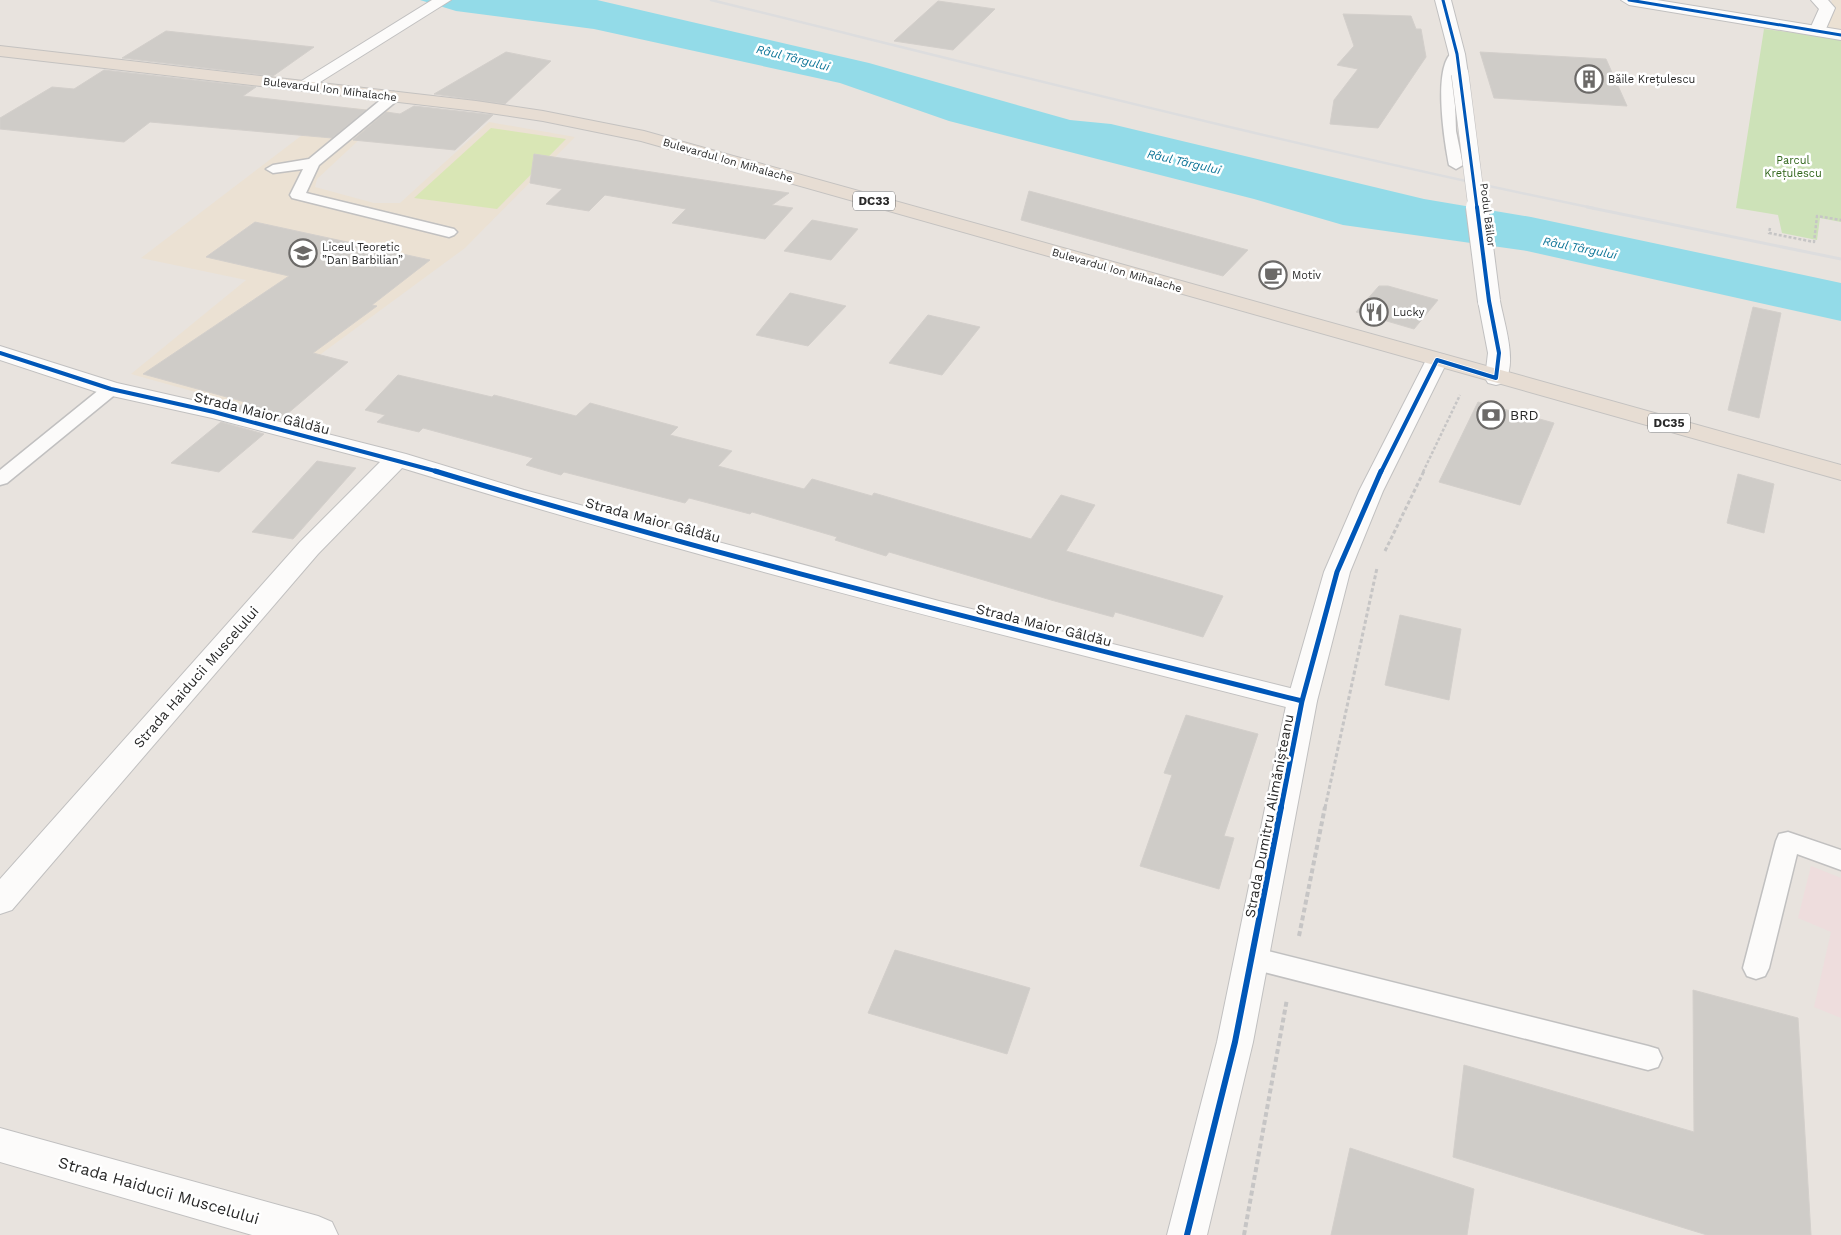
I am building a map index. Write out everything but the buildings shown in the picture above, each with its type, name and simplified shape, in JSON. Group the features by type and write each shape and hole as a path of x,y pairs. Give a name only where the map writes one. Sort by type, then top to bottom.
{"highway":[{"name":"Bulevardul Ion Mihalache","path":"0,51 394,96 543,116 644,136 1496,378"},
{"name":"DC35","path":"1496,378 1707,434 1841,473"}],"street":[{"path":"303,86 443,0"},
{"name":"Podul Băilor","path":"1443,0 1457,54 1489,301 1500,353 1496,378"},
{"path":"1629,0 1841,35"},
{"path":"1817,31 1827,8 1819,0"},
{"name":"Strada Maior Gâldău","path":"0,353 111,389 214,412 397,459 515,495 939,610 1302,701"},
{"name":"Strada Dumitru Alimănișteanu","path":"1187,1235 1235,1042 1302,701 1337,572 1371,491 1437,360"},
{"name":"Strada Haiducii Muscelului","path":"0,901 309,548 397,459"},
{"name":"Strada Haiducii Muscelului","path":"0,1145 318,1235"}],"lane":[{"path":"1456,165 1449,131 1448,73 1457,54"},
{"path":"394,96 313,163 297,195 448,232"},
{"path":"273,169 313,163"},
{"path":"0,479 111,389"},
{"path":"1756,968 1788,841 1841,860"},
{"path":"1252,958 1648,1058"}],"path":[{"path":"1770,228 1769,232 1814,242 1817,216 1841,220"},
{"path":"1383,555 1460,394"},
{"path":"1244,1235 1292,968 1347,698 1378,564"}],"shaded area":[{"path":"1832,0 1841,0 1841,30 1823,26"},
{"name":"Liceul Teoretic ”Dan Barbilian”","path":"339,107 390,111 317,179 315,187 374,203 400,203 489,122 575,137 465,248 249,407 131,374 246,280 141,258"},
{"path":"1811,866 1841,878 1841,1018 1814,1007 1831,932 1798,918"}],"green space":[{"name":"Parcul Krețulescu","path":"1764,29 1841,39 1841,222 1820,218 1817,240 1782,233 1778,215 1736,208"},
{"path":"491,128 566,139 497,209 414,198"}],"water":[{"name":"Râul Târgului","path":"420,0 597,0 869,63 1070,120 1111,124 1424,199 1531,217 1841,283 1841,321 1527,251 1343,225 1254,199 949,121 840,83 594,29 456,11"}],"railway":[{"path":"711,0 1261,134 1482,185 1593,208"},
{"path":"1587,207 1841,259"}],"cycle path":[{"path":"1187,1235 1235,1042 1302,701 1337,572 1371,491 1437,360 1496,378 1499,353 1489,301 1457,54 1443,0"},
{"path":"1629,0 1841,35"},
{"path":"0,353 111,389 214,412 397,459 515,495 939,610 1302,701"}],"place":[{"name":"Băile Krețulescu","path":"1589,79"},
{"name":"Liceul Teoretic ”Dan Barbilian”","path":"303,253"},
{"name":"Motiv","path":"1273,275"},
{"name":"Lucky","path":"1374,312"},
{"name":"BRD","path":"1491,415"}]}
